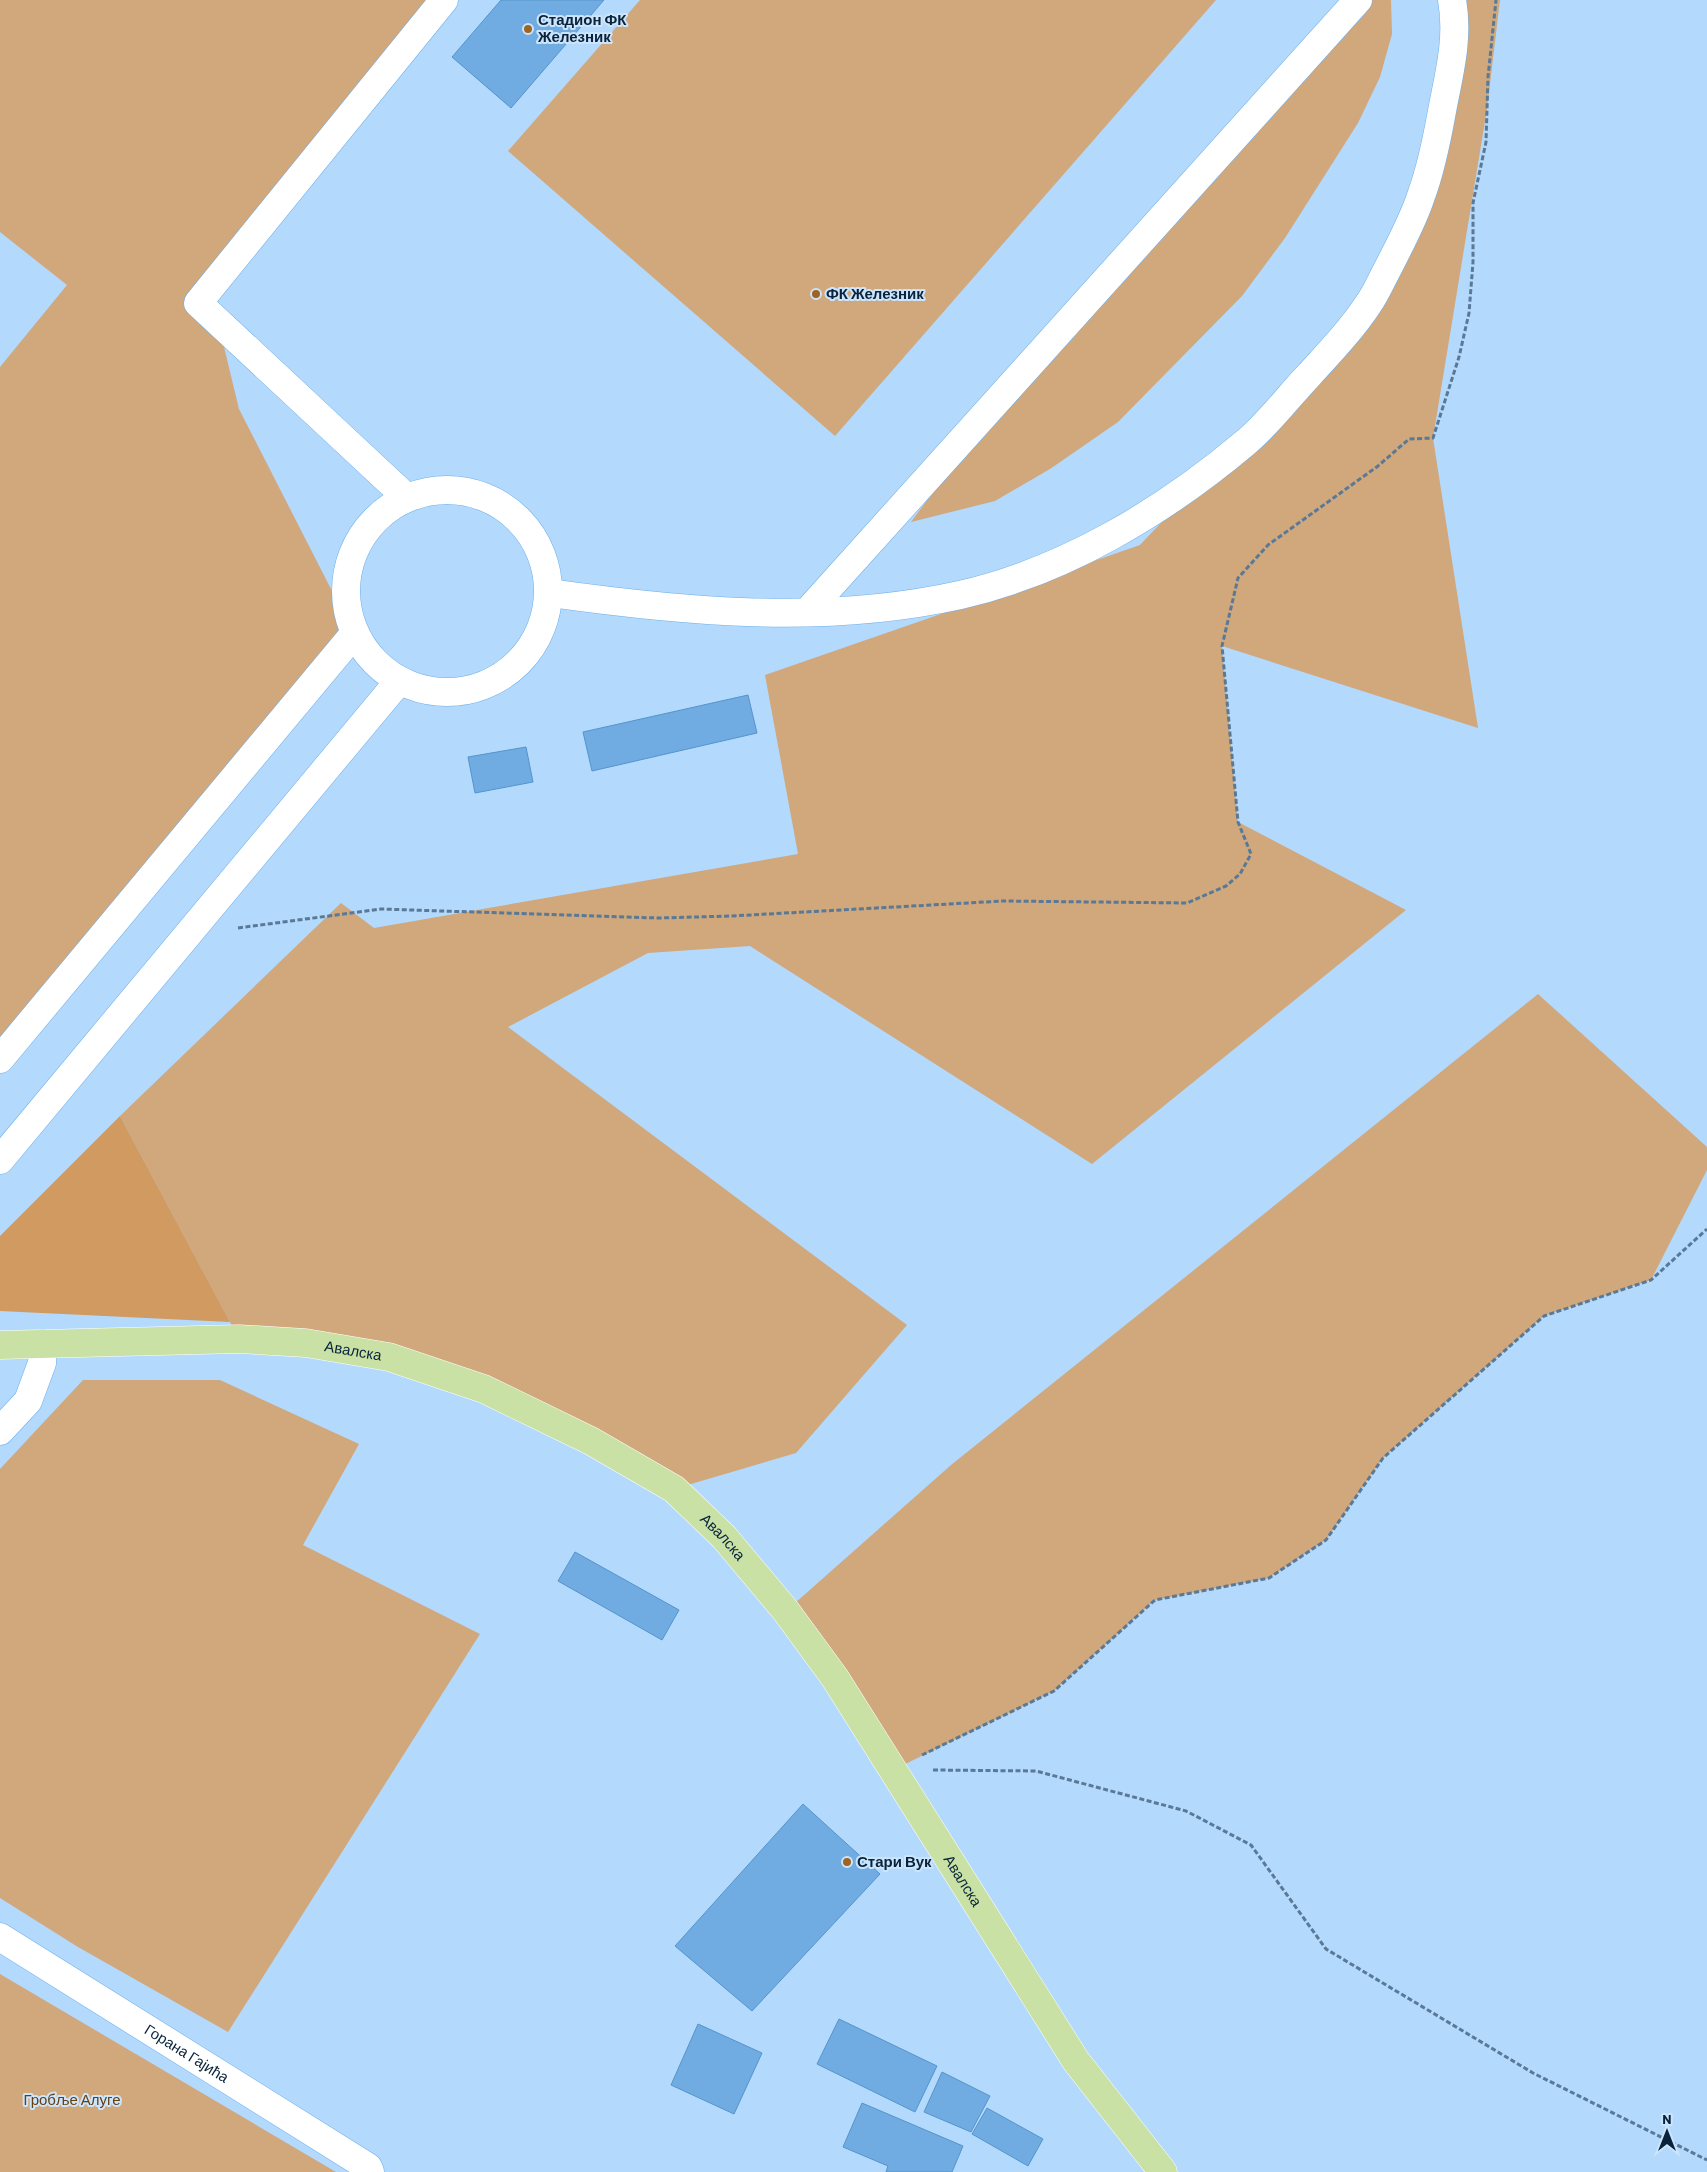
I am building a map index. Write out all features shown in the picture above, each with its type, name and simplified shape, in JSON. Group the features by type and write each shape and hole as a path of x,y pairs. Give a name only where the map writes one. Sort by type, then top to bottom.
{"main road":[{"name":"Авалска","path":"0,1345 239,1339 306,1343 389,1357 484,1389 532,1411 674,1489 724,1537 786,1611 834,1678 1076,2061 1163,2172"}],"street":[{"path":"406,497 198,303 444,0"},
{"path":"807,612 1358,0"},
{"path":"550,593 641,606 710,611 807,612 871,609 962,594 1032,574 1092,546 1147,514 1193,483 1247,442 1336,346 1370,302 1398,248 1421,197 1438,135 1454,50 1456,19 1452,0"},
{"path":"438,489 470,492 502,505 528,528 544,559 550,593 543,627 526,657 499,679 466,691 432,692 399,681 373,661 354,634 346,603 347,570 358,540 379,515 406,497 438,489"},
{"path":"0,1059 354,634"},
{"path":"0,1160 399,681"},
{"path":"0,1431 28,1401 42,1363 43,1344"},
{"name":"Горана Гајића","path":"0,1937 368,2167 370,2172"}],"path":[{"path":"187,934 381,909 658,918 732,916 1003,901 1187,903 1226,886 1240,874 1251,854 1238,822 1222,646 1238,578 1268,545 1378,466 1409,439 1433,438 1459,358 1469,313 1473,262 1473,203 1486,142 1488,78 1496,0"},
{"path":"893,1770 1054,1691 1155,1600 1269,1578 1326,1540 1382,1458 1544,1316 1651,1280 1707,1229"},
{"path":"893,1770 1036,1771 1186,1811 1251,1845 1326,1949 1533,2073 1707,2160"}],"green space":[{"path":"0,0 444,0 198,303 218,322 239,409 354,634 0,1059 0,367 67,285 0,232"},
{"name":"ФК Железник","path":"640,0 1216,0 835,436 508,151"},
{"path":"1371,0 1391,0 1392,34 1380,77 1358,123 1285,238 1242,296 1118,422 1050,469 995,501 911,522 954,464"},
{"path":"1452,0 1500,0 1487,109 1433,438 1478,728 1222,646 1238,822 1406,910 1092,1164 750,946 648,953 508,1027 907,1325 796,1453 674,1489 484,1389 239,1339 120,1116 341,903 374,928 798,854 765,675 1140,545 1370,302 1443,105"},
{"path":"1538,994 1707,1147 1707,1170 1651,1280 1544,1316 1383,1458 1326,1540 1269,1578 1155,1600 1054,1691 893,1770 786,1611 951,1465"},
{"path":"83,1380 220,1380 359,1444 303,1545 480,1634 228,2032 78,1947 0,1898 0,1469"},
{"name":"Гробље Алуге","path":"0,1974 336,2172 0,2172"}],"shaded area":[{"path":"120,1116 230,1322 0,1311 0,1236"}],"building":[{"name":"Стадион ФК Железник","path":"501,0 604,0 511,108 452,57"},
{"path":"748,695 757,733 592,771 583,732"},
{"path":"526,747 533,782 475,793 468,757"},
{"path":"575,1552 679,1610 662,1640 558,1581"},
{"path":"803,1804 880,1874 752,2011 675,1946"},
{"path":"839,2019 937,2066 915,2112 817,2064"},
{"path":"698,2024 762,2053 734,2114 671,2085"},
{"path":"942,2072 990,2096 971,2132 924,2112"},
{"path":"862,2103 963,2146 952,2172 886,2172 888,2166 843,2147"},
{"path":"987,2108 1043,2139 1028,2166 972,2134"}],"place":[{"name":"Стадион ФК Железник","path":"528,29"},
{"name":"ФК Железник","path":"816,294"},
{"name":"Стари Вук","path":"847,1862"}]}
